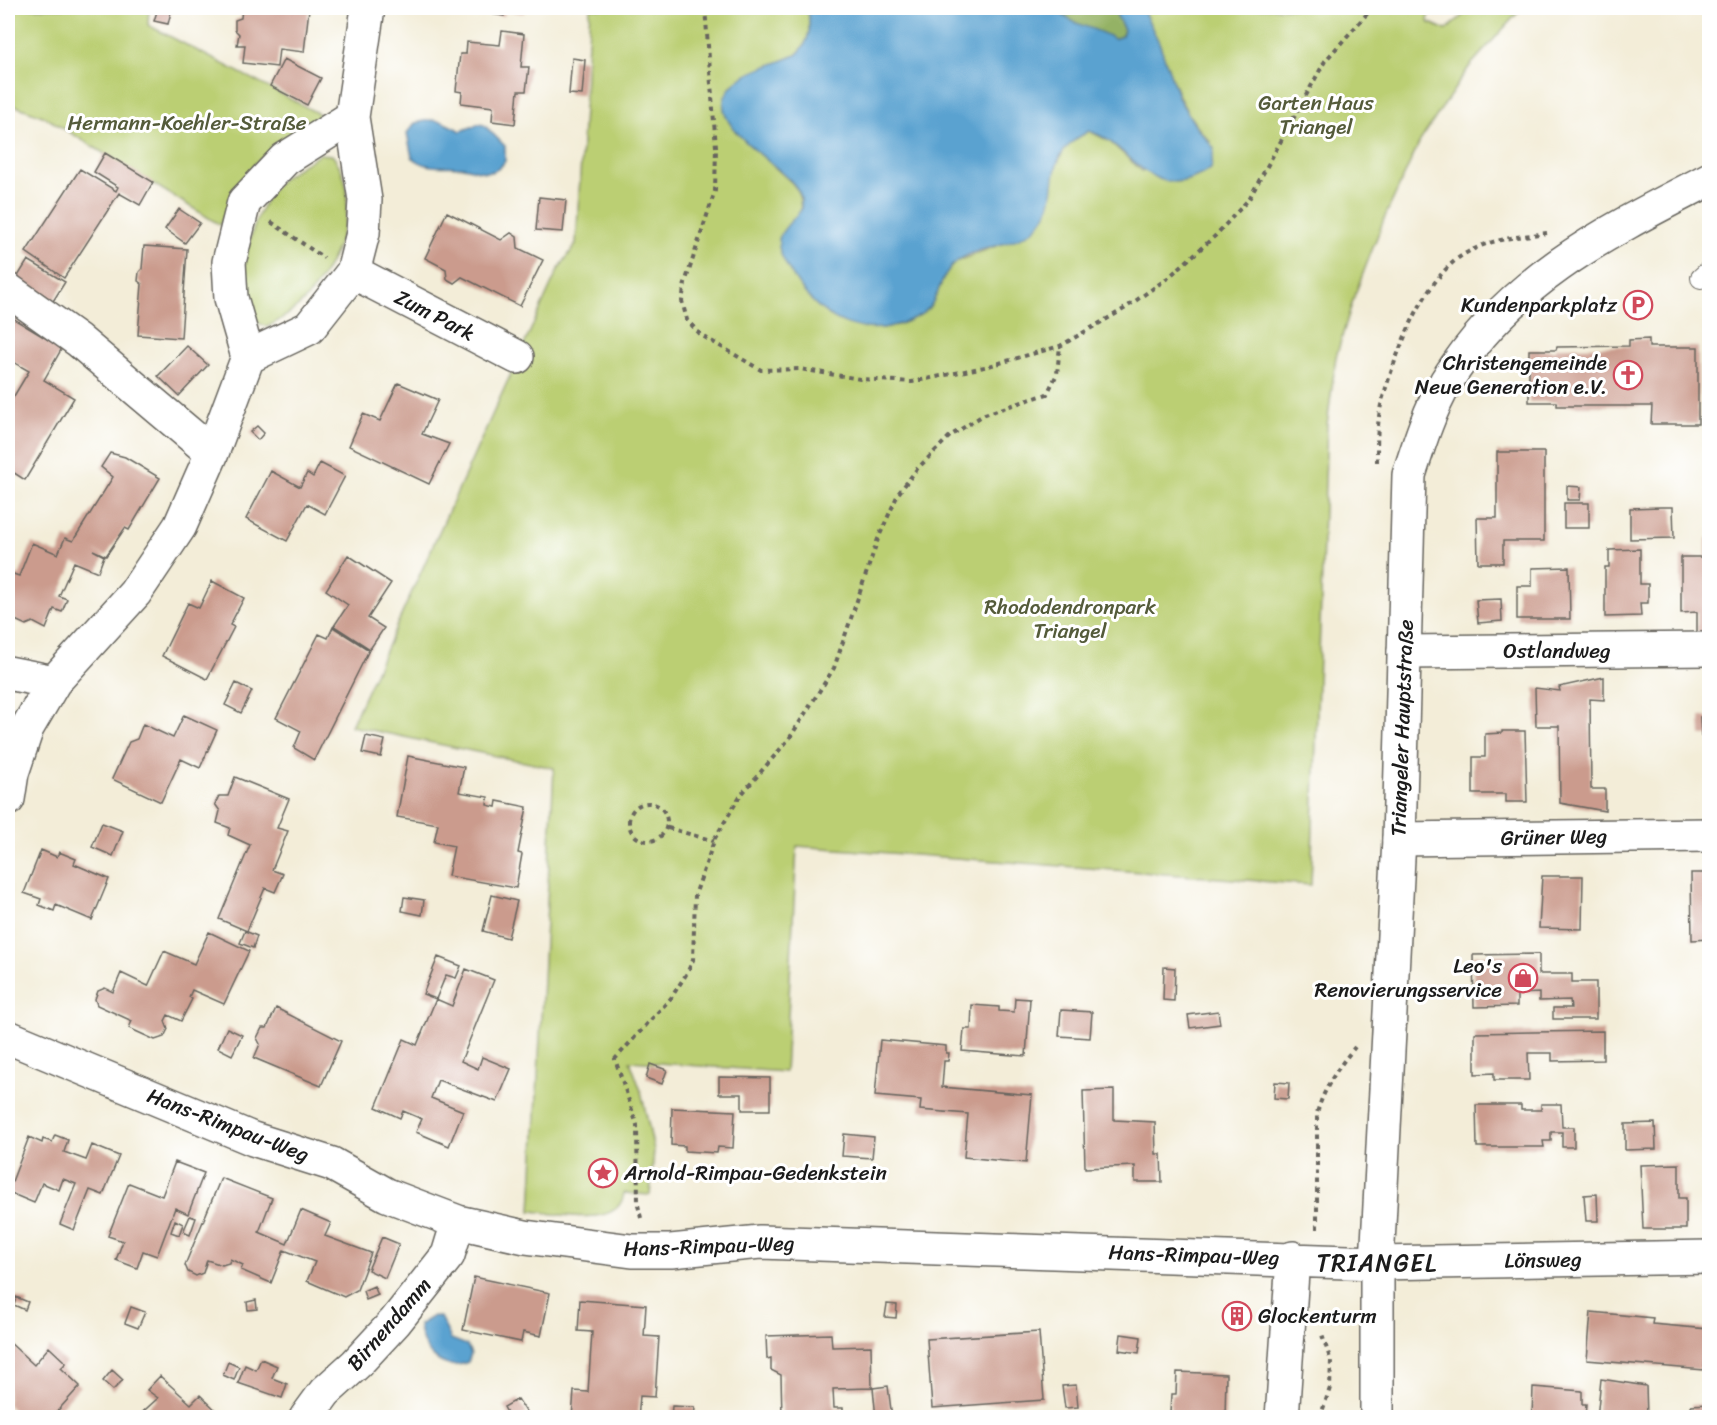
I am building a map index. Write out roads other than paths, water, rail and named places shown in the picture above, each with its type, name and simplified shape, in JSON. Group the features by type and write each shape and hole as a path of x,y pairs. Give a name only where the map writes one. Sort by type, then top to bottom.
{"street":[{"path":"248,357 309,328 351,274 363,233 365,200 352,117 368,8"},
{"path":"8,799 12,772 27,728 54,682 135,593 180,526 212,453 248,357 231,298 229,262 243,202 285,159 352,117"},
{"name":"Triangeler Hauptstraße","path":"1377,1418 1377,1263 1399,839 1409,475 1426,424 1446,382 1479,338 1513,302 1558,263 1614,229 1710,179"},
{"name":"Zum Park","path":"351,274 517,357"},
{"path":"8,290 78,340 212,453"},
{"name":"Ostlandweg","path":"1404,652 1710,650"},
{"path":"8,673 54,682"},
{"name":"Grüner Weg","path":"1399,839 1710,835"},
{"name":"Hans-Rimpau-Weg","path":"8,1037 253,1139 332,1164 387,1195 459,1222 525,1237 648,1251 760,1242 1293,1258 1377,1263"},
{"name":"Birnendamm","path":"306,1418 325,1392 357,1364 395,1322 448,1255 459,1222"},
{"name":"Lönsweg","path":"1377,1263 1710,1257"},
{"path":"1282,1418 1293,1258"}],"water":[{"path":"807,8 1056,8 1076,23 1114,39 1122,36 1124,30 1113,8 1142,8 1159,42 1179,99 1196,127 1214,148 1211,169 1190,179 1172,182 1157,178 1105,138 1089,131 1063,152 1057,163 1047,210 1040,223 1032,231 1022,237 975,252 955,263 945,275 932,304 920,315 900,324 882,328 864,328 846,324 831,316 803,290 780,252 779,239 785,227 801,210 799,192 790,180 743,139 731,124 724,109 726,94 740,79 796,55 801,50 809,33"},
{"path":"430,120 441,121 461,131 479,124 484,125 505,146 505,161 497,169 487,172 462,167 430,166 418,161 412,157 407,133 415,123"},
{"path":"433,1316 440,1317 451,1339 467,1345 471,1354 468,1362 449,1365 441,1362 428,1351 419,1325"}],"place":[{"name":"Kundenparkplatz","path":"1638,305"},
{"name":"Christengemeinde Neue Generation e.V.","path":"1628,375"},
{"name":"Leo's Renovierungsservice","path":"1523,978"},
{"name":"Arnold-Rimpau-Gedenkstein","path":"603,1173"},
{"name":"Glockenturm","path":"1237,1316"}],"district":[{"name":"TRIANGEL","path":"1377,1263"}],"park label":[{"name":"Garten Haus Triangel","path":"1316,115"},
{"name":"Hermann-Koehler-Straße","path":"187,123"},
{"name":"Rhododendronpark Triangel","path":"1070,619"}]}
